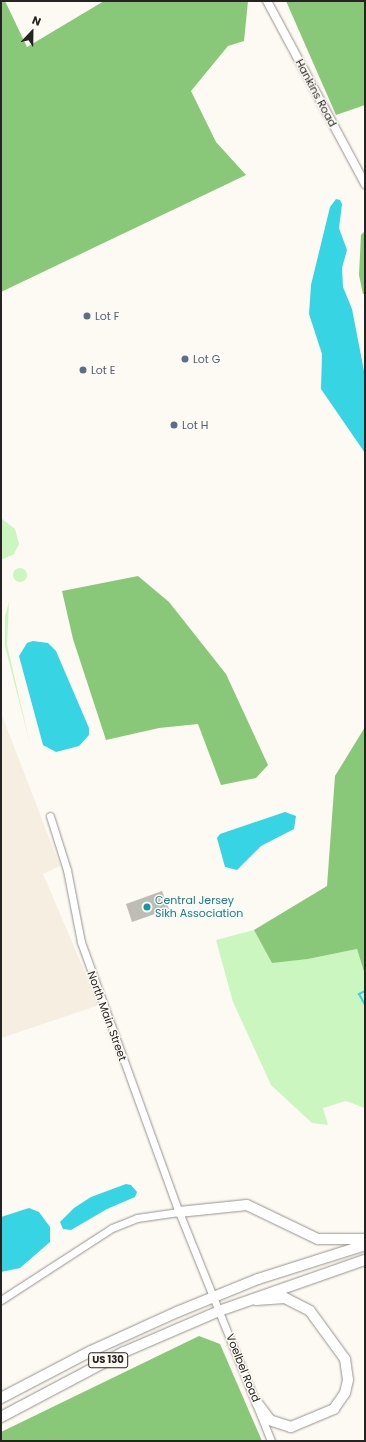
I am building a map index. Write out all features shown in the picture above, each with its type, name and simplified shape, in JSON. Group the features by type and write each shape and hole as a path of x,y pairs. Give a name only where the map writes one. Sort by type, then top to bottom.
{"highway":[{"path":"178,1212 247,1205 318,1239 365,1239"},
{"name":"US 130","path":"1,1398 116,1339 213,1297 365,1245"},
{"name":"US 130","path":"1,1417 124,1352 219,1311 365,1260"},
{"path":"246,1301 284,1298 310,1310 345,1359 348,1380 345,1393 334,1409 291,1427 270,1420 257,1403"}],"main road":[{"name":"Hankins Road","path":"267,1 365,184"}],"street":[{"name":"North Main Street","path":"50,816 67,870 81,942 178,1212 213,1297"},
{"path":"1,1300 112,1228 137,1218 178,1212"},
{"name":"Voelbel Road","path":"213,1297 257,1403 271,1441"}],"shaded area":[{"path":"1,713 60,866 43,874 99,1005 1,1038"}],"green space":[{"path":"1,1 5,1 27,47 104,1 248,1 244,41 228,46 191,91 216,142 246,175 1,292"},
{"path":"286,1 365,1 365,105 336,115"},
{"path":"365,231 365,294 363,294 359,275 361,235"},
{"path":"1,518 15,529 19,544 14,554 1,560"},
{"path":"17,568 23,568 27,572 27,578 23,582 17,582 13,578 13,572"},
{"path":"138,576 169,602 226,674 268,765 256,778 221,785 198,724 159,728 106,740 73,639 62,591"},
{"path":"9,602 7,645 30,744 5,646 5,616"},
{"path":"365,727 365,975 357,949 308,959 272,963 254,930 327,886 335,776"},
{"path":"254,930 272,962 308,959 357,949 365,975 365,1108 346,1101 323,1108 328,1125 312,1123 271,1085 233,1002 216,940"},
{"path":"199,1336 220,1344 262,1441 1,1441 1,1432"}],"water":[{"path":"336,199 340,200 342,204 339,228 347,250 342,268 343,287 352,309 365,376 365,453 321,389 322,354 309,314 311,285 330,207"},
{"path":"33,641 48,643 56,651 89,728 89,735 79,746 56,752 43,745 19,656 27,643"},
{"path":"285,812 296,816 294,829 261,846 237,870 225,867 217,838 220,834"},
{"path":"126,1184 131,1185 137,1192 135,1197 107,1209 71,1230 63,1229 60,1222 74,1208 91,1197"},
{"path":"29,1208 39,1212 50,1227 50,1242 20,1268 1,1272 1,1217"}],"building":[{"name":"Central Jersey Sikh Association","path":"162,891 169,909 132,922 126,904"}],"waterway":[{"path":"365,991 359,994 365,1005"}],"place":[{"name":"Lot F","path":"87,316"},
{"name":"Lot G","path":"185,359"},
{"name":"Lot E","path":"83,370"},
{"name":"Lot H","path":"174,425"},
{"name":"Central Jersey Sikh Association","path":"147,907"}]}
